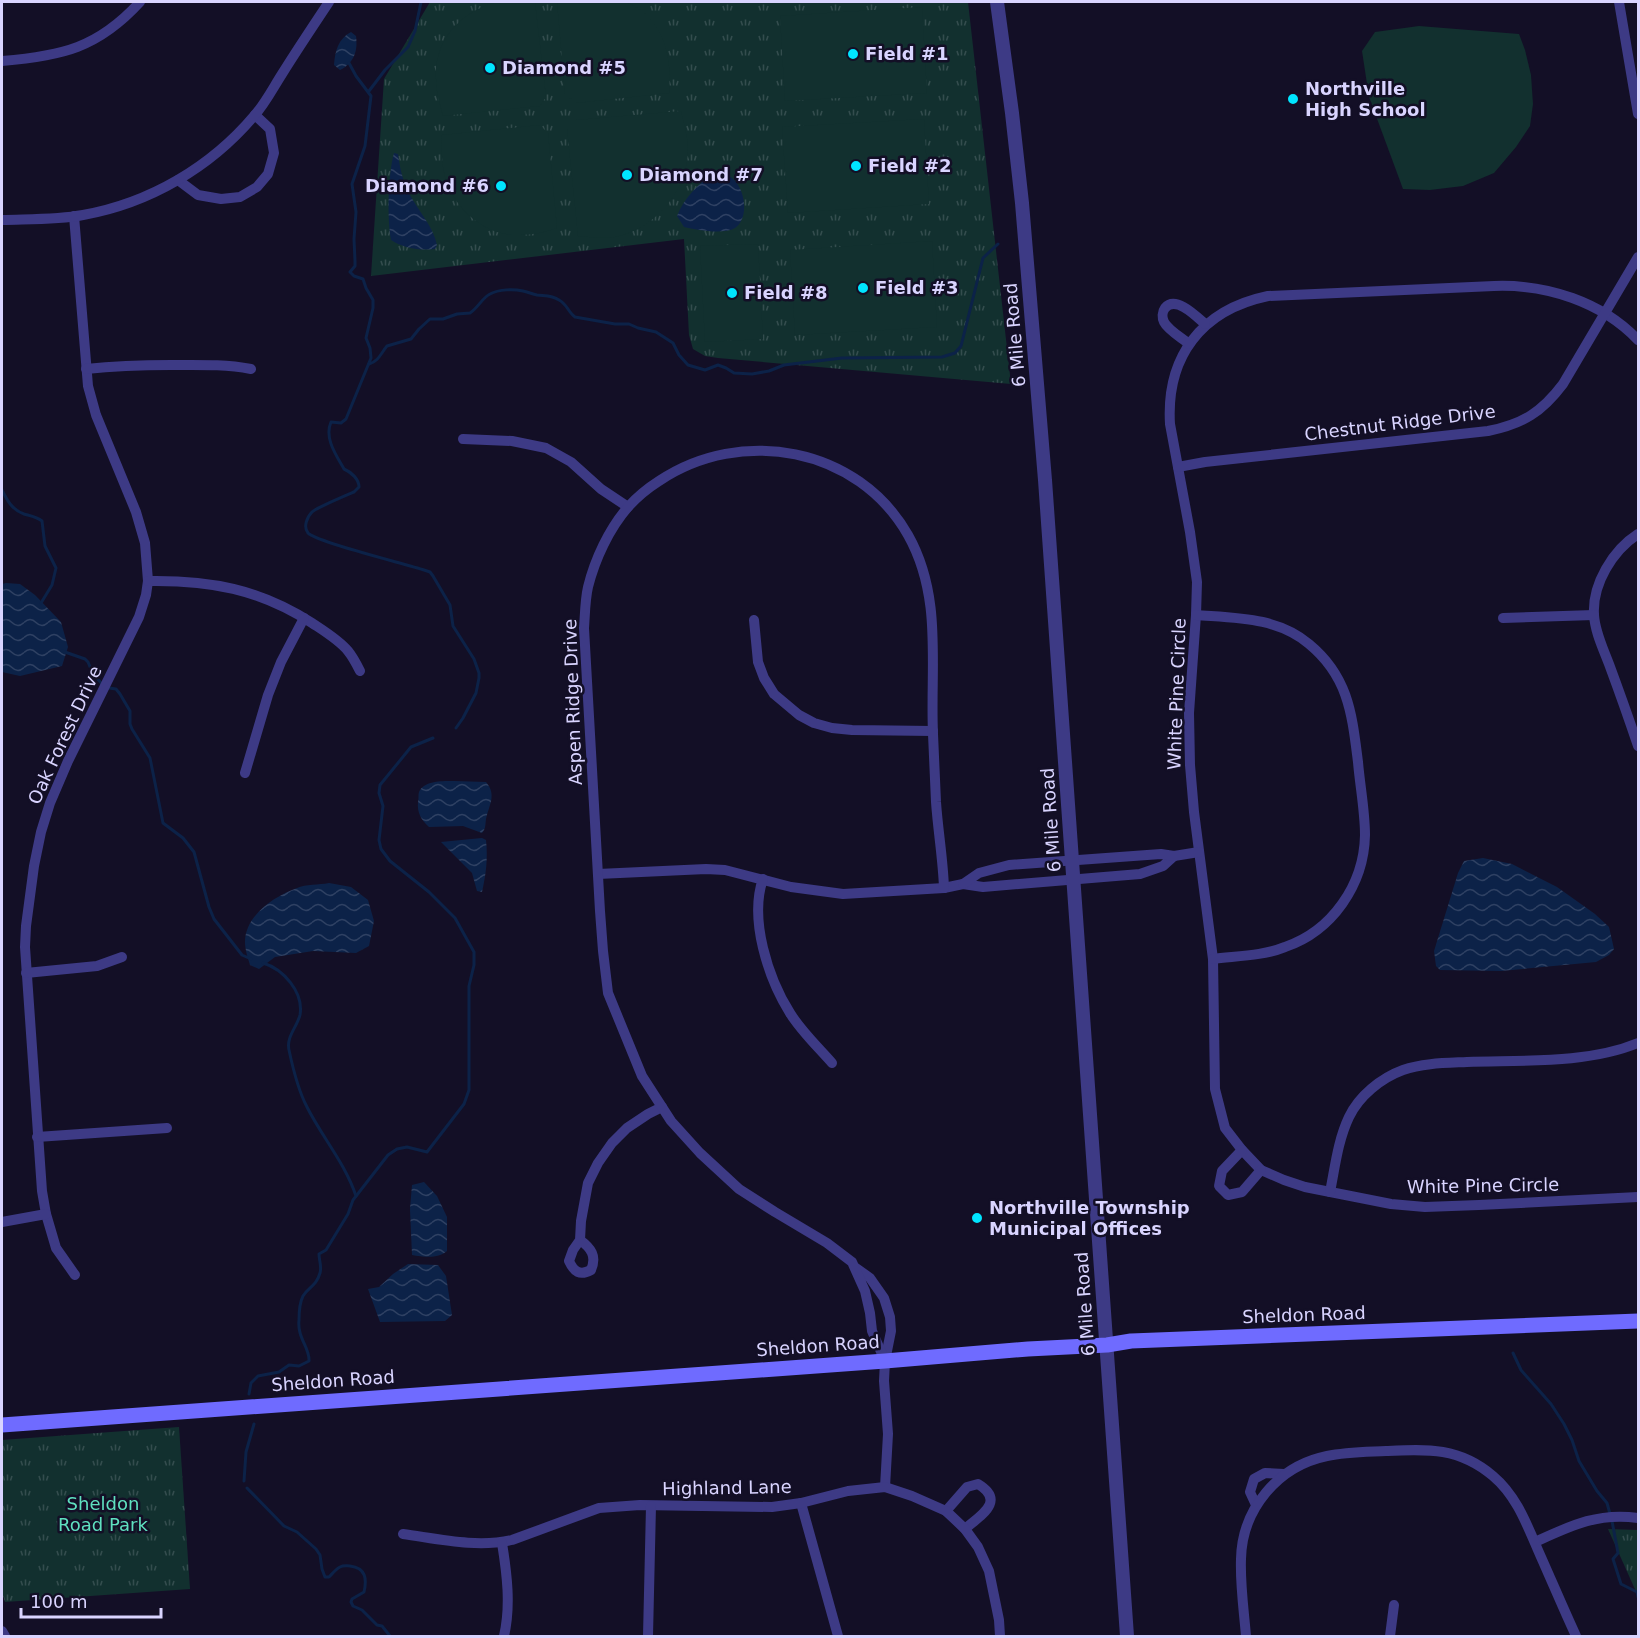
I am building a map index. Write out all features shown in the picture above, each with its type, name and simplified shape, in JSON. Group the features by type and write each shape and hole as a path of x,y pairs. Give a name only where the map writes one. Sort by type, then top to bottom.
{"main road":[{"name":"Sheldon Road","path":"2,1425 1107,1345 1131,1341 1638,1321"}],"street":[{"path":"2,61 56,55 83,46 126,18 140,2"},
{"path":"2,220 74,216 117,206 149,195 201,165 221,149 255,115 329,2"},
{"name":"6 Mile Road","path":"997,2 1022,203 1047,502 1127,1636"},
{"path":"1619,2 1638,114"},
{"path":"178,180 198,195 221,199 240,197 257,187 268,174 274,153 270,129 255,115"},
{"name":"Oak Forest Drive","path":"74,216 88,386 96,415 136,512 145,543 148,581 139,617 68,761 50,803 34,866 26,926 26,973 37,1137 46,1214 56,1248 75,1275"},
{"name":"Chestnut Ridge Drive","path":"1178,467 1205,462 1488,431 1519,423 1541,409 1563,384 1638,257"},
{"name":"White Pine Circle","path":"1638,340 1605,312 1572,298 1524,287 1494,286 1268,296 1231,308 1205,324 1189,344 1175,372 1170,394 1170,424 1197,582 1189,740 1193,802 1213,959 1215,1089 1225,1128 1262,1170 1305,1187 1391,1204 1425,1207 1638,1197"},
{"path":"1189,344 1165,324 1162,314 1165,308 1172,304 1183,306 1205,324"},
{"path":"86,369 126,365 229,365 251,369"},
{"path":"463,439 512,441 546,448 571,462 601,489 628,507"},
{"name":"Aspen Ridge Drive","path":"885,1361 872,1331 865,1291 852,1262 827,1243 739,1189 700,1153 672,1121 642,1076 608,993 603,951 585,640 587,589 596,561 609,535 628,507 650,487 680,468 714,455 745,450 777,451 803,455 839,470 865,486 887,506 902,524 915,548 925,575 930,601 934,653 933,730 936,803 944,888"},
{"path":"1638,534 1620,549 1604,573 1597,589 1594,615 1600,641 1638,746"},
{"path":"148,581 183,581 239,590 270,600 328,634 348,651 360,671"},
{"path":"1196,615 1249,619 1278,626 1309,643 1330,666 1341,682 1350,709 1365,833 1362,858 1349,893 1341,907 1322,927 1284,948 1213,959"},
{"path":"1503,618 1594,615"},
{"path":"245,773 268,695 281,662 304,618"},
{"path":"754,620 758,662 764,678 774,694 799,715 814,723 832,728 933,730"},
{"path":"963,884 979,873 1009,865 1161,854 1173,856 1199,852"},
{"path":"598,874 725,870 791,887 843,894 944,888 963,884 983,887 1140,874 1163,866 1173,856"},
{"path":"763,879 758,892 758,915 762,944 769,969 790,1014 832,1063"},
{"path":"26,973 96,966 122,957"},
{"path":"1330,1192 1341,1137 1350,1115 1362,1097 1381,1081 1403,1070 1431,1064 1580,1057 1605,1053 1638,1042"},
{"path":"580,1240 582,1212 588,1183 598,1163 612,1143 627,1128 662,1107"},
{"path":"37,1137 167,1128"},
{"path":"1242,1150 1222,1171 1219,1186 1228,1195 1242,1192 1262,1170"},
{"path":"2,1222 46,1214"},
{"name":"Aspen Ridge Drive","path":"856,1268 870,1278 884,1298 890,1317 891,1331 885,1361"},
{"path":"885,1361 884,1381 888,1434 885,1487"},
{"path":"1246,1636 1241,1559 1245,1530 1256,1505 1269,1489 1284,1474 1307,1462 1333,1455 1419,1450 1455,1454 1480,1466 1505,1488 1517,1505 1535,1542 1576,1636"},
{"path":"1256,1505 1250,1492 1254,1479 1265,1473 1284,1474"},
{"path":"946,1511 968,1487 978,1484 987,1490 991,1497 990,1506 965,1529"},
{"name":"Highland Lane","path":"403,1534 457,1541 502,1543 599,1508 640,1505 772,1507 801,1503 848,1491 885,1487 946,1511 965,1529 978,1547 989,1571 1000,1636"},
{"path":"801,1503 838,1636"},
{"path":"648,1636 651,1506"},
{"path":"1535,1542 1584,1520 1623,1516 1638,1518"},
{"path":"502,1543 508,1610 504,1636"},
{"path":"1390,1636 1394,1605"},
{"path":"2,1631 5,1636"}],"green space":[{"path":"430,2 968,2 1011,384 705,356 693,349 689,335 684,239 371,276 384,79"},
{"name":"Diamond #5","path":"497,2 535,2 546,97 540,106 443,116 436,79 440,52 445,40 461,20"},
{"path":"557,2 627,2 650,18 667,52 669,93 576,103 565,94"},
{"name":"Field #1","path":"922,7 927,93 785,101 780,16"},
{"path":"1419,26 1519,34 1525,50 1531,75 1533,104 1530,126 1494,173 1463,186 1430,190 1403,189 1369,97 1362,51 1375,32"},
{"name":"Diamond #7","path":"681,111 688,142 687,163 683,178 667,205 656,216 630,233 610,238 578,236 567,129 576,120"},
{"name":"Field #2","path":"924,119 929,204 788,213 782,127"},
{"name":"Diamond #6","path":"540,125 548,133 557,228 520,235 495,231 484,226 464,210 449,189 443,166 442,135"},
{"name":"Field #3","path":"932,241 937,327 795,335 790,250"},
{"name":"Field #8","path":"758,244 763,339 705,342 700,246"},
{"name":"Sheldon Road Park","path":"179,1427 190,1589 5,1602 2,1592 2,1440"},
{"path":"1608,1529 1638,1530 1638,1596"}],"water":[{"path":"351,32 356,36 356,52 349,64 340,70 334,65 336,50 343,38"},
{"path":"394,153 398,154 408,190 432,232 437,245 435,249 412,248 391,240 389,196"},
{"path":"714,173 730,177 740,189 744,210 740,223 735,228 724,231 684,227 677,216 683,203 702,182"},
{"path":"2,584 20,584 35,595 61,622 68,647 62,666 20,676 2,672"},
{"path":"435,782 486,782 489,787 492,796 482,833 463,826 429,827 422,819 418,806 419,793 422,788"},
{"path":"482,838 486,840 487,854 482,892 477,891 472,873 441,842"},
{"path":"1483,858 1512,864 1557,887 1609,927 1614,949 1609,955 1596,962 1501,971 1440,970 1436,966 1434,951 1458,873 1464,861"},
{"path":"329,883 351,887 368,900 374,921 369,946 356,953 313,951 275,957 259,969 250,965 246,951 246,932 256,915 271,901 288,892 304,886"},
{"path":"424,1182 437,1196 447,1217 447,1251 426,1257 412,1255 410,1209 412,1185"},
{"path":"408,1264 438,1265 446,1276 452,1315 445,1321 380,1322 368,1289 379,1287"}],"waterway":[{"path":"369,91 385,70 408,47 415,31 421,2"},
{"path":"349,63 371,96 365,146 352,184 356,212 355,266 350,272 363,279 373,300 366,338 371,358 346,419 341,423 331,422 329,428 330,440 335,452 344,469 352,474 359,487 354,492 312,512 307,519 306,528 308,533 327,542 430,572 450,605 453,626 474,659 479,673 476,693 456,728"},
{"path":"369,364 378,359 387,346 411,339 430,319 443,319 457,314 470,313 490,294 511,290 554,297 562,302 575,317 629,324 656,332 673,343 679,355 688,365 705,370 718,365 734,373 752,374 784,365 842,358 942,357 955,353 961,346 983,258 998,244"},
{"path":"2,490 16,510 42,521 45,546 56,568 52,585 41,603"},
{"path":"62,651 85,659 93,674 103,685"},
{"path":"109,688 116,689 130,711 132,729 150,758 163,823 183,838 194,852 214,919 242,955 251,959"},
{"path":"249,1394 251,1383 258,1376 279,1372 289,1365 299,1366 309,1361 299,1326 301,1301 320,1273 319,1254 326,1250 348,1214 353,1200 388,1155 397,1149 407,1147 427,1152 464,1104 469,1090 469,986 474,965 474,952 455,918 429,892 390,861 381,849 379,840 383,806 379,793 380,785 411,747 433,738"},
{"path":"263,963 285,976 299,998 300,1015 288,1045 296,1079 307,1107 340,1161 356,1196"},
{"path":"1513,1353 1521,1370 1551,1404 1564,1424 1579,1461 1607,1503 1610,1514"},
{"path":"244,1481 246,1452 254,1424"},
{"path":"247,1488 284,1526 297,1532 316,1549 320,1555 325,1577 329,1577 344,1566 355,1567 362,1572 365,1579 364,1592 351,1602 377,1625 382,1626 390,1636"},
{"path":"1612,1521 1618,1553 1613,1559 1621,1584 1637,1592 1638,1597"}],"place":[{"name":"Field #1","path":"853,54"},
{"name":"Diamond #5","path":"490,68"},
{"name":"Northville High School","path":"1293,99"},
{"name":"Field #2","path":"856,166"},
{"name":"Diamond #7","path":"627,175"},
{"name":"Diamond #6","path":"501,186"},
{"name":"Field #3","path":"863,288"},
{"name":"Field #8","path":"732,293"},
{"name":"Northville Township Municipal Offices","path":"977,1218"}]}
